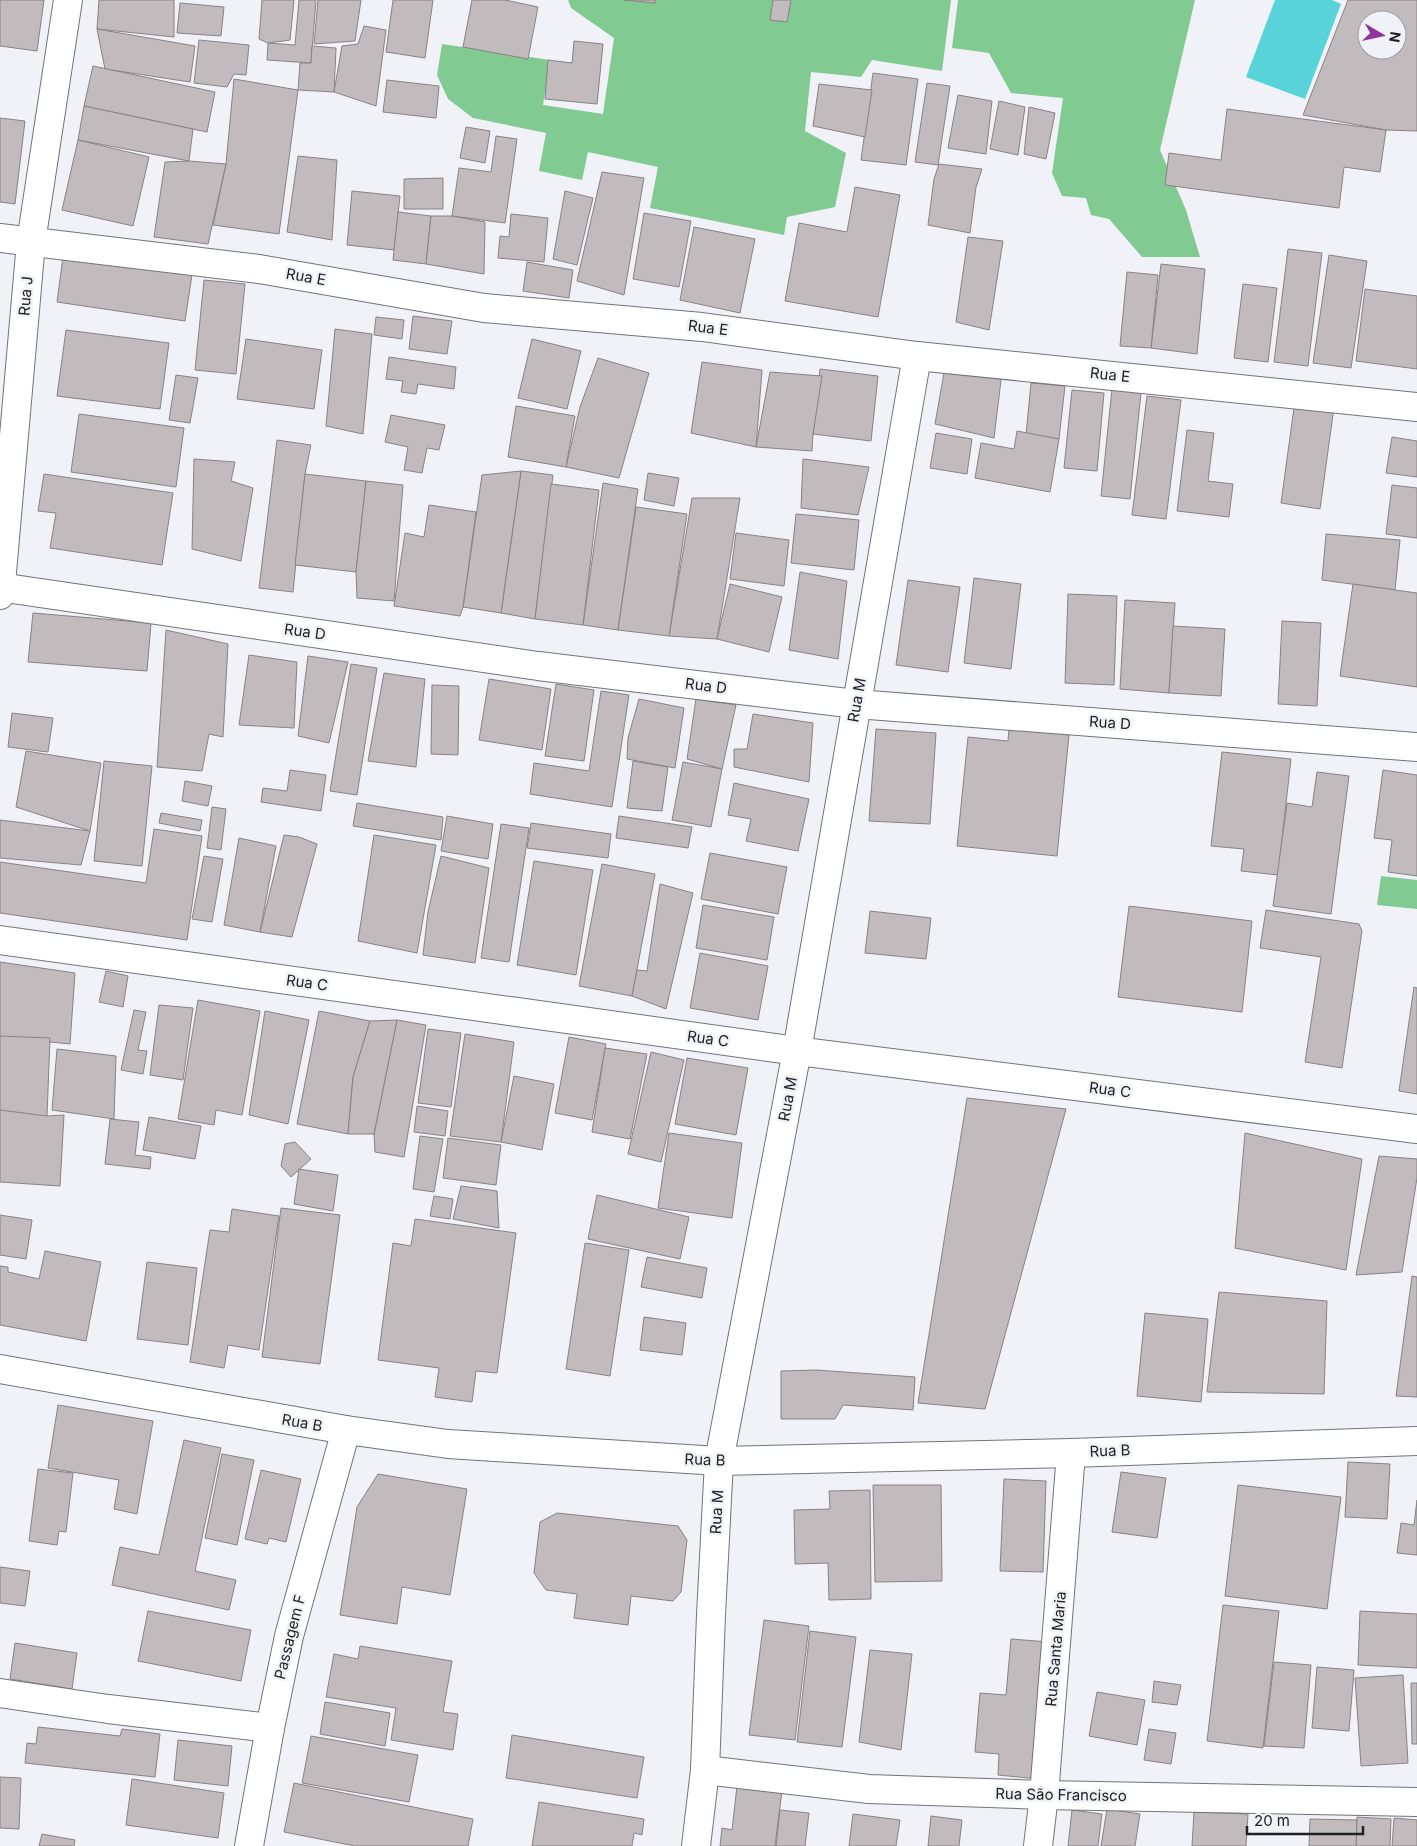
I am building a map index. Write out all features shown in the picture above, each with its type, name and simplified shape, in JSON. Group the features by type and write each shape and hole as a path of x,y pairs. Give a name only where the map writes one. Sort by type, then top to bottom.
{"street":[{"name":"Rua J","path":"0,590 31,242 68,0"},
{"name":"Rua E","path":"0,238 259,268 484,308 702,327 917,356 1417,407"},
{"name":"Rua M","path":"696,1846 705,1770 719,1461 798,1051 917,356"},
{"name":"Rua D","path":"0,590 538,666 856,704 1417,747"},
{"name":"Rua C","path":"0,940 798,1051 1417,1129"},
{"name":"Rua B","path":"0,1369 346,1430 448,1444 719,1461 1071,1453 1417,1442"},
{"name":"Passagem F","path":"249,1846 289,1636 346,1430"},
{"name":"Rua Santa Maria","path":"1038,1846 1044,1795 1071,1453"},
{"path":"0,1693 108,1709 270,1728"},
{"name":"Rua São Francisco","path":"705,1770 869,1789 1044,1795 1417,1802"}],"green space":[{"path":"568,0 951,0 942,71 872,60 861,77 811,72 805,131 846,153 835,207 787,217 784,235 650,208 658,167 588,152 582,180 539,171 546,133 473,118 448,99 437,75 442,44 550,60 543,105 603,114 614,38 571,8"},
{"path":"958,0 1195,0 1160,150 1186,210 1200,257 1142,257 1109,219 1091,215 1086,198 1062,196 1052,173 1063,98 1011,93 989,53 952,48"},
{"path":"1381,876 1417,880 1417,909 1377,905"}],"water":[{"path":"1275,0 1332,0 1341,4 1305,99 1246,77"}],"building":[{"path":"0,0 44,0 37,51 0,46"},
{"path":"99,0 174,0 174,37 97,29"},
{"path":"262,0 294,0 290,40 268,43 259,39"},
{"path":"299,0 316,0 311,63 267,60 268,43 295,45"},
{"path":"318,0 361,0 355,41 314,44"},
{"path":"393,0 433,0 425,58 386,52"},
{"path":"472,0 505,0 538,7 528,59 463,47"},
{"path":"624,0 655,0 655,3"},
{"path":"773,0 791,0 787,22 770,20"},
{"path":"1348,0 1417,0 1417,131 1386,130 1303,115"},
{"path":"180,3 224,7 221,36 177,33"},
{"path":"364,26 386,30 376,106 334,92 342,46 358,44"},
{"path":"97,29 195,46 190,82 105,69"},
{"path":"199,40 249,45 246,75 234,74 227,87 194,83"},
{"path":"574,41 603,44 597,104 545,99 548,60 572,63"},
{"path":"312,46 336,48 334,92 298,90 300,63 311,63"},
{"path":"93,66 215,92 207,132 84,106"},
{"path":"873,73 918,79 906,165 861,160"},
{"path":"234,79 298,90 279,234 213,225 226,164"},
{"path":"387,80 439,86 436,118 383,112"},
{"path":"927,83 950,86 938,165 915,162"},
{"path":"819,84 872,90 865,137 813,126"},
{"path":"958,95 992,101 986,154 948,148"},
{"path":"999,101 1025,107 1018,155 990,149"},
{"path":"84,106 193,129 189,161 78,140"},
{"path":"1029,107 1055,113 1046,159 1024,154"},
{"path":"1227,109 1386,130 1380,172 1344,167 1339,208 1165,185 1169,153 1221,160"},
{"path":"0,118 25,121 15,204 0,202"},
{"path":"466,127 490,131 485,163 460,158"},
{"path":"496,136 517,139 505,223 452,216 459,168 491,172"},
{"path":"78,140 149,157 133,226 62,210"},
{"path":"298,156 337,160 332,240 287,232"},
{"path":"189,161 226,164 208,244 154,237 165,162"},
{"path":"939,164 982,169 976,187 970,233 928,225 934,179"},
{"path":"602,172 644,178 624,295 577,281"},
{"path":"443,178 443,209 404,209 404,179"},
{"path":"855,187 900,195 878,317 785,301 799,223 847,232"},
{"path":"352,191 400,196 394,250 347,245"},
{"path":"565,191 593,198 577,265 553,259"},
{"path":"398,212 431,216 426,264 393,260"},
{"path":"644,213 691,221 679,287 633,279"},
{"path":"511,214 548,218 544,262 498,258 500,236 509,237"},
{"path":"431,216 452,216 485,222 484,274 426,264"},
{"path":"694,227 755,239 740,313 680,300"},
{"path":"968,237 1003,241 989,330 956,322"},
{"path":"64,249 193,268 185,321 57,302"},
{"path":"1288,249 1322,253 1308,366 1274,362"},
{"path":"1329,255 1367,261 1351,368 1313,363"},
{"path":"527,262 573,270 569,298 523,291"},
{"path":"1161,264 1205,269 1197,354 1151,348"},
{"path":"1127,272 1158,275 1151,348 1120,346"},
{"path":"204,280 245,284 236,374 195,370"},
{"path":"1243,284 1277,288 1268,362 1234,358"},
{"path":"1365,289 1417,296 1417,369 1356,361"},
{"path":"413,316 452,321 447,354 409,349"},
{"path":"376,317 404,320 402,339 374,335"},
{"path":"335,329 372,334 363,434 326,426"},
{"path":"66,330 169,343 160,409 57,396"},
{"path":"246,339 322,350 314,409 237,399"},
{"path":"532,339 581,351 567,409 518,398"},
{"path":"389,357 456,367 454,389 418,384 416,394 401,392 403,381 386,379"},
{"path":"598,358 649,373 619,478 566,467 580,407"},
{"path":"702,362 762,370 756,447 691,433"},
{"path":"945,367 1002,372 994,438 935,424"},
{"path":"820,369 878,376 871,441 813,434"},
{"path":"770,372 822,376 812,451 756,447"},
{"path":"176,375 198,378 190,423 169,420"},
{"path":"1031,383 1065,386 1059,439 1026,435"},
{"path":"1112,389 1141,393 1130,499 1101,496"},
{"path":"1072,390 1104,393 1097,471 1064,468"},
{"path":"1296,393 1335,400 1320,509 1281,503"},
{"path":"1147,396 1181,400 1166,519 1132,515"},
{"path":"516,406 575,416 566,467 508,457"},
{"path":"79,414 184,428 176,487 71,472"},
{"path":"391,415 445,425 439,450 427,448 422,473 404,470 408,447 385,442"},
{"path":"1187,430 1214,433 1208,481 1233,484 1229,517 1177,511"},
{"path":"1017,431 1059,439 1050,492 975,478 981,443 1014,449"},
{"path":"936,433 972,439 967,474 930,468"},
{"path":"1392,437 1417,441 1417,477 1386,473"},
{"path":"277,440 311,445 305,474 293,592 259,588"},
{"path":"194,459 235,462 231,481 253,488 241,561 192,549"},
{"path":"803,459 869,467 858,515 801,508"},
{"path":"521,471 553,475 535,619 501,613"},
{"path":"521,471 501,613 463,607 482,475"},
{"path":"648,473 679,478 674,506 644,500"},
{"path":"44,474 173,493 162,565 50,548 56,513 38,511"},
{"path":"305,474 366,481 356,572 295,565"},
{"path":"366,481 403,485 394,601 357,598 356,572"},
{"path":"603,483 638,489 618,630 583,625"},
{"path":"551,484 599,490 583,625 535,619"},
{"path":"1392,485 1417,488 1417,538 1386,534"},
{"path":"692,498 740,498 717,639 669,636"},
{"path":"429,505 476,512 463,607 460,616 394,606 405,533 424,537"},
{"path":"636,507 687,514 669,636 618,630"},
{"path":"796,514 859,520 854,570 791,563"},
{"path":"736,533 789,540 784,586 730,579"},
{"path":"1326,534 1400,540 1395,590 1322,580"},
{"path":"800,572 847,581 838,659 789,650"},
{"path":"974,578 1021,584 1011,669 964,663"},
{"path":"908,580 960,587 948,672 896,665"},
{"path":"730,584 782,597 769,652 717,639"},
{"path":"1353,584 1417,593 1417,687 1340,676"},
{"path":"1068,594 1117,596 1114,685 1065,683"},
{"path":"1125,600 1175,603 1169,693 1120,689"},
{"path":"33,613 151,623 147,671 28,662"},
{"path":"1282,621 1321,623 1317,706 1278,704"},
{"path":"1173,626 1225,629 1221,696 1169,693"},
{"path":"166,630 228,644 223,737 209,734 202,771 157,767"},
{"path":"249,655 297,662 294,728 239,725"},
{"path":"308,656 348,662 329,743 298,736"},
{"path":"351,664 377,668 357,795 330,791"},
{"path":"384,673 425,679 416,767 368,761"},
{"path":"489,679 551,689 542,750 479,740"},
{"path":"556,684 594,690 584,761 545,756"},
{"path":"432,685 459,686 458,755 431,754"},
{"path":"601,691 629,695 612,807 530,794 534,763 589,771"},
{"path":"639,699 684,708 675,768 627,759 628,738"},
{"path":"696,699 736,705 722,769 687,759"},
{"path":"12,713 53,718 48,752 8,747"},
{"path":"753,714 813,723 809,782 734,767 734,749 747,749"},
{"path":"1009,728 1069,735 1057,856 957,846 968,737 1008,741"},
{"path":"876,729 936,733 930,824 869,821"},
{"path":"26,751 101,763 90,831 16,807"},
{"path":"1222,752 1291,759 1278,875 1241,871 1244,849 1211,846"},
{"path":"104,761 152,766 142,866 94,861"},
{"path":"633,761 668,767 662,811 627,808"},
{"path":"683,762 722,769 711,827 672,820"},
{"path":"290,770 326,775 321,811 261,802 263,788 287,791"},
{"path":"1383,770 1417,775 1417,876 1388,872 1392,840 1374,838"},
{"path":"1317,772 1349,776 1331,914 1273,906 1287,803 1312,807"},
{"path":"185,781 212,786 208,806 182,801"},
{"path":"734,783 809,799 798,851 746,841 751,819 728,815"},
{"path":"357,803 443,817 441,840 353,826"},
{"path":"212,807 226,809 221,850 207,848"},
{"path":"161,813 202,820 200,831 159,823"},
{"path":"447,816 493,824 488,859 441,851"},
{"path":"619,816 692,827 688,848 616,838"},
{"path":"0,820 90,831 81,865 0,858"},
{"path":"531,823 611,834 608,858 527,848"},
{"path":"501,824 529,828 509,962 481,958"},
{"path":"154,829 202,836 187,940 0,913 0,862 146,883"},
{"path":"284,835 299,837 317,844 292,937 260,932"},
{"path":"374,835 436,845 417,953 358,941"},
{"path":"239,838 276,846 260,932 224,925"},
{"path":"710,853 787,867 778,914 701,899"},
{"path":"204,856 223,859 212,922 192,919"},
{"path":"441,856 489,868 475,963 423,955 428,912"},
{"path":"534,861 593,870 576,975 517,965"},
{"path":"602,864 655,874 632,996 579,986"},
{"path":"660,884 693,893 666,1009 632,996 637,970 647,971"},
{"path":"703,905 774,917 767,960 696,948"},
{"path":"1129,906 1252,921 1242,1012 1118,997"},
{"path":"1266,910 1359,924 1362,931 1342,1068 1305,1062 1321,957 1260,948"},
{"path":"870,911 931,918 926,959 865,953"},
{"path":"700,953 768,966 758,1020 690,1008"},
{"path":"0,962 75,973 70,1044 0,1037"},
{"path":"106,971 128,976 123,1007 99,1002"},
{"path":"1414,987 1417,988 1417,1094 1399,1091"},
{"path":"198,1000 260,1011 242,1115 216,1110 214,1125 178,1119"},
{"path":"159,1005 193,1008 183,1080 150,1075"},
{"path":"134,1010 146,1012 138,1050 147,1051 143,1074 121,1070"},
{"path":"265,1011 309,1020 288,1124 249,1115"},
{"path":"319,1011 370,1021 353,1077 348,1134 297,1124"},
{"path":"397,1020 426,1025 404,1157 375,1152 374,1134"},
{"path":"397,1020 374,1134 348,1134 353,1077 370,1021"},
{"path":"428,1029 461,1033 451,1107 418,1103"},
{"path":"465,1034 514,1042 501,1142 450,1136"},
{"path":"0,1036 50,1038 47,1116 0,1114"},
{"path":"569,1037 606,1044 592,1120 555,1113"},
{"path":"605,1048 647,1054 630,1139 592,1132"},
{"path":"57,1049 116,1056 114,1119 52,1110"},
{"path":"651,1052 684,1060 661,1162 628,1154"},
{"path":"687,1058 748,1068 736,1135 675,1124"},
{"path":"514,1076 554,1084 542,1150 501,1142"},
{"path":"967,1098 1066,1109 985,1409 918,1403"},
{"path":"417,1106 448,1111 445,1136 414,1132"},
{"path":"0,1110 47,1116 64,1115 60,1186 0,1182"},
{"path":"149,1117 201,1126 195,1159 143,1150"},
{"path":"110,1119 139,1122 135,1155 151,1157 150,1169 105,1164"},
{"path":"669,1133 742,1143 732,1218 658,1208"},
{"path":"1245,1133 1362,1159 1346,1270 1235,1248"},
{"path":"420,1136 443,1139 434,1192 413,1189"},
{"path":"448,1138 501,1145 496,1185 443,1178"},
{"path":"295,1142 311,1159 291,1177 281,1166 285,1144"},
{"path":"1379,1156 1417,1159 1417,1178 1402,1272 1356,1275"},
{"path":"299,1169 338,1175 333,1211 294,1204"},
{"path":"461,1186 497,1191 499,1228 453,1219"},
{"path":"597,1195 689,1217 680,1259 588,1239"},
{"path":"434,1196 453,1199 450,1219 430,1216"},
{"path":"281,1208 340,1215 320,1364 262,1357"},
{"path":"232,1209 279,1216 259,1350 228,1345 224,1368 190,1362 210,1230 229,1232"},
{"path":"0,1215 32,1220 26,1259 0,1255"},
{"path":"415,1219 516,1233 497,1373 476,1371 472,1402 435,1397 439,1368 378,1360 393,1243 411,1246"},
{"path":"585,1243 629,1250 610,1376 566,1369"},
{"path":"45,1251 101,1262 86,1341 0,1325 0,1266 8,1267 8,1272 39,1279"},
{"path":"647,1257 707,1268 702,1298 641,1287"},
{"path":"147,1262 197,1268 188,1345 137,1339"},
{"path":"1412,1276 1417,1277 1417,1397 1396,1396"},
{"path":"1219,1292 1327,1301 1324,1394 1207,1392"},
{"path":"1145,1313 1208,1319 1201,1402 1137,1396"},
{"path":"644,1317 686,1323 682,1355 640,1350"},
{"path":"816,1370 915,1377 913,1410 843,1405 835,1419 781,1419 781,1371"},
{"path":"58,1405 153,1421 137,1514 114,1509 119,1480 48,1468"},
{"path":"184,1440 221,1448 195,1571 236,1580 229,1610 112,1585 120,1547 159,1555"},
{"path":"222,1454 254,1460 237,1545 205,1538"},
{"path":"1348,1462 1390,1464 1387,1519 1345,1517"},
{"path":"38,1469 73,1473 66,1532 59,1531 57,1545 29,1541"},
{"path":"261,1470 301,1479 286,1542 269,1538 267,1544 245,1539"},
{"path":"1121,1472 1166,1478 1157,1538 1112,1532"},
{"path":"378,1474 467,1489 450,1595 402,1587 397,1624 340,1615 357,1507"},
{"path":"1004,1479 1046,1481 1043,1572 1000,1571"},
{"path":"873,1485 941,1485 942,1581 875,1582"},
{"path":"1238,1485 1341,1497 1327,1609 1225,1596"},
{"path":"870,1490 871,1599 829,1600 828,1563 795,1564 794,1510 830,1509 829,1491"},
{"path":"1417,1500 1417,1555 1397,1553 1401,1523 1414,1525"},
{"path":"557,1513 678,1526 687,1540 681,1592 673,1601 631,1596 628,1625 574,1618 577,1594 546,1590 534,1573 540,1522"},
{"path":"0,1567 30,1571 25,1606 0,1603"},
{"path":"1223,1605 1279,1611 1263,1748 1207,1741"},
{"path":"148,1611 251,1630 241,1681 138,1661"},
{"path":"1360,1611 1417,1614 1417,1668 1358,1665"},
{"path":"764,1620 809,1626 795,1740 749,1735"},
{"path":"810,1631 856,1637 842,1747 797,1742"},
{"path":"1011,1639 1049,1642 1038,1779 998,1775 999,1754 975,1752 980,1693 1006,1695"},
{"path":"15,1643 77,1653 72,1689 10,1679"},
{"path":"360,1646 452,1661 443,1712 458,1714 453,1750 391,1740 396,1708 326,1697 334,1654 358,1659"},
{"path":"870,1650 912,1654 901,1750 859,1742"},
{"path":"1274,1662 1311,1665 1304,1748 1264,1746"},
{"path":"1317,1667 1354,1670 1349,1731 1312,1728"},
{"path":"1403,1675 1408,1763 1361,1766 1355,1678"},
{"path":"1154,1681 1181,1685 1177,1705 1152,1702"},
{"path":"1411,1683 1417,1683 1417,1744 1412,1744"},
{"path":"1097,1692 1145,1700 1137,1745 1089,1736"},
{"path":"325,1702 390,1713 385,1746 320,1734"},
{"path":"38,1727 120,1736 122,1729 160,1734 155,1777 25,1763 27,1743 36,1744"},
{"path":"1149,1729 1176,1733 1171,1764 1144,1760"},
{"path":"512,1735 644,1757 637,1798 506,1778"},
{"path":"311,1736 418,1755 409,1802 302,1783"},
{"path":"178,1740 232,1746 228,1786 174,1780"},
{"path":"0,1777 21,1778 19,1829 0,1828"},
{"path":"132,1779 224,1793 218,1838 126,1825"},
{"path":"294,1783 473,1819 468,1846 355,1846 284,1832"},
{"path":"737,1786 782,1791 775,1846 720,1846 722,1828 732,1830"},
{"path":"539,1802 644,1819 642,1835 634,1833 632,1846 532,1846"},
{"path":"1107,1809 1140,1814 1135,1846 1101,1846"},
{"path":"780,1810 809,1813 805,1846 776,1846"},
{"path":"1072,1810 1102,1814 1098,1846 1068,1846"},
{"path":"1194,1812 1248,1814 1246,1846 1192,1846"},
{"path":"853,1814 900,1820 896,1846 849,1846"},
{"path":"931,1816 962,1820 959,1846 928,1846"},
{"path":"1357,1817 1391,1819 1390,1846 1356,1846"},
{"path":"1394,1818 1417,1820 1417,1846 1392,1846"},
{"path":"1310,1819 1357,1820 1356,1846 1309,1846"},
{"path":"42,1834 75,1840 74,1846 39,1846"}]}
